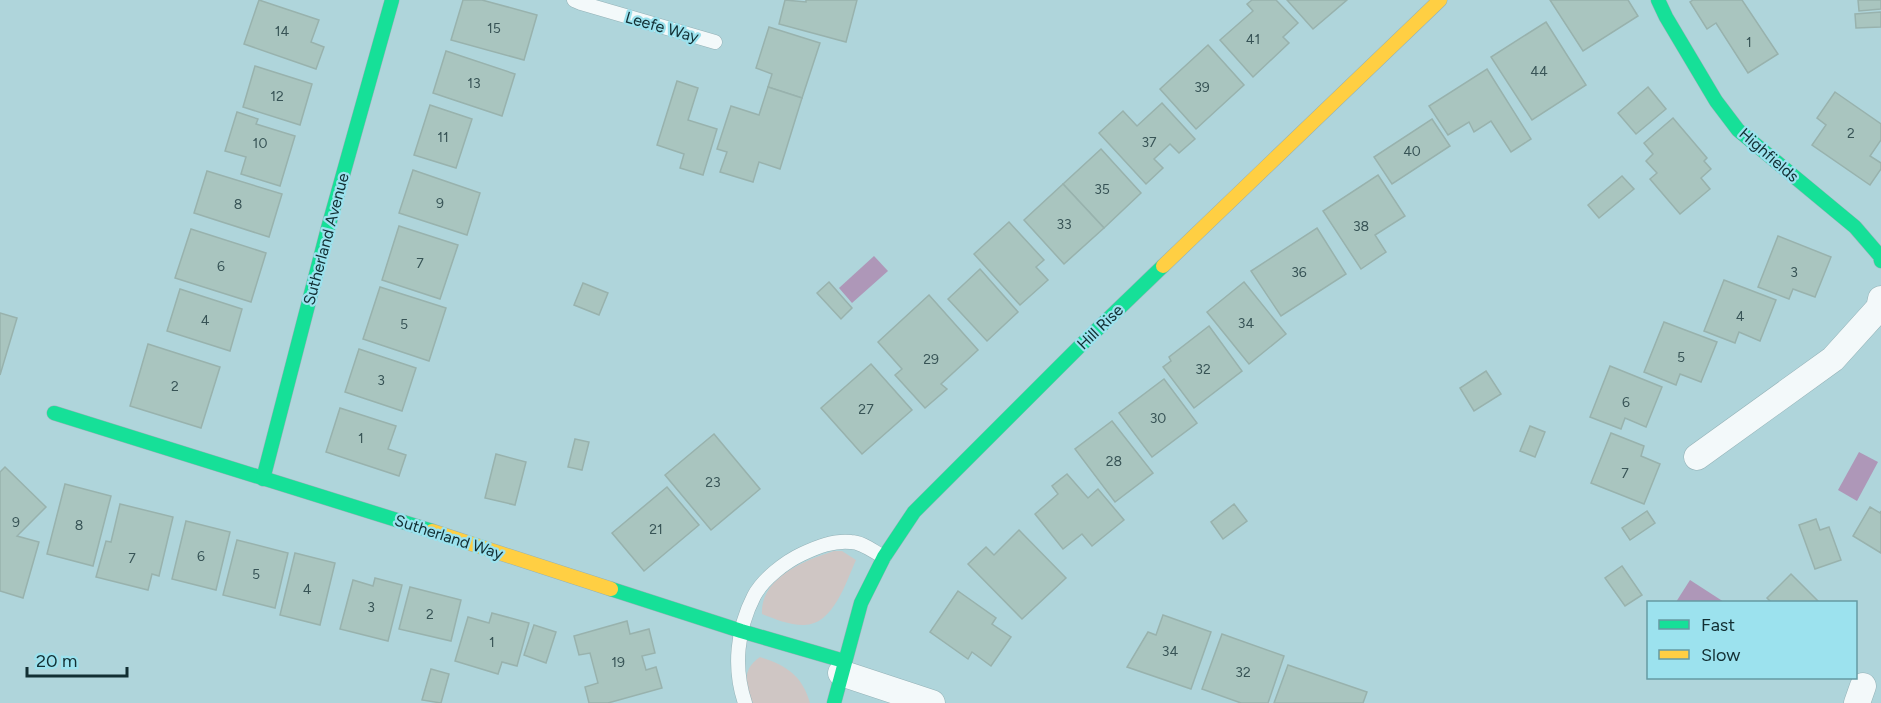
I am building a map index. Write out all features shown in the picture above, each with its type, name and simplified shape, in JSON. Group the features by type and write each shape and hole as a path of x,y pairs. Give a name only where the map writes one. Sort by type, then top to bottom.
{"street":[{"name":"Sutherland Avenue","path":"263,479 328,228 392,0"},
{"name":"Hill Rise","path":"834,703 861,603 884,557 914,512 1071,354 1440,0"},
{"name":"Highfields","path":"1658,0 1716,101 1738,130 1855,227 1880,256 1881,261"},
{"path":"1697,457 1833,358 1879,308 1881,299"},
{"name":"Sutherland Way","path":"54,413 418,526 741,631 842,667"},
{"path":"842,667 932,703"}],"lane":[{"name":"Leefe Way","path":"574,0 715,42"},
{"path":"745,703 739,685 737,663 741,631 755,595 768,579 793,558 813,548 837,542 853,542 884,557"}],"shaded area":[{"path":"874,256 888,271 852,303 839,288"},
{"path":"1859,452 1878,462 1857,501 1838,490"},
{"path":"834,551 842,551 856,560 837,601 823,618 813,623 798,625 762,614 763,601 768,590 786,572"},
{"path":"1690,580 1722,601 1677,601"},
{"path":"760,657 792,672 807,693 810,703 753,703 746,678 750,667"}],"building":[{"path":"259,0 319,20 311,42 324,47 316,69 244,44"},
{"path":"463,0 482,0 537,15 524,60 451,40"},
{"path":"785,0 806,2 806,0 857,0 846,42 779,24"},
{"path":"1252,0 1276,0 1298,23 1283,37 1289,43 1253,77 1220,40 1253,11 1247,4"},
{"path":"1287,0 1347,0 1313,29"},
{"path":"1550,0 1628,0 1638,16 1583,51"},
{"path":"1693,0 1742,0 1778,54 1748,73 1716,23 1707,29 1690,2"},
{"path":"1858,0 1881,0 1881,9 1859,11"},
{"path":"1881,12 1881,27 1856,28 1855,14"},
{"path":"1546,22 1586,85 1532,120 1491,57"},
{"path":"769,27 820,43 802,98 768,87 772,74 756,68"},
{"path":"1208,45 1244,85 1196,129 1160,89"},
{"path":"446,51 515,74 502,116 433,93"},
{"path":"255,66 312,84 300,125 243,107"},
{"path":"1487,69 1531,139 1511,152 1491,121 1474,132 1469,122 1448,135 1429,106"},
{"path":"677,81 698,88 688,120 717,129 703,175 680,168 684,154 657,145"},
{"path":"768,87 802,98 780,169 759,162 753,182 720,172 727,152 717,149 731,106 759,115"},
{"path":"1648,87 1666,109 1636,134 1618,113"},
{"path":"1835,92 1881,124 1881,140 1870,156 1881,163 1881,169 1870,185 1812,145 1826,125 1817,118"},
{"path":"1162,103 1195,139 1179,153 1170,144 1154,159 1163,168 1146,184 1099,133 1123,111 1137,126"},
{"path":"430,105 472,119 456,168 414,155"},
{"path":"237,112 258,119 256,124 295,136 280,186 241,174 246,157 225,151"},
{"path":"1673,118 1707,158 1704,161 1711,169 1701,178 1710,189 1680,214 1650,179 1657,173 1646,161 1653,154 1644,143"},
{"path":"1432,119 1450,146 1392,184 1374,157"},
{"path":"1101,149 1141,193 1104,228 1063,184"},
{"path":"413,170 480,193 467,235 399,213"},
{"path":"207,171 282,194 269,237 194,213"},
{"path":"1378,175 1405,216 1375,235 1386,252 1361,269 1323,211"},
{"path":"1622,176 1634,189 1599,218 1588,205"},
{"path":"1063,184 1104,228 1064,264 1024,220"},
{"path":"1009,222 1044,260 1036,267 1048,280 1020,305 974,254"},
{"path":"399,226 458,245 440,299 382,280"},
{"path":"1317,228 1346,274 1281,316 1251,271"},
{"path":"191,229 266,253 251,302 175,278"},
{"path":"1778,236 1831,257 1815,297 1793,289 1789,299 1758,287"},
{"path":"980,269 1018,312 987,341 948,299"},
{"path":"1724,280 1776,300 1760,341 1739,332 1735,343 1704,331"},
{"path":"829,282 852,308 841,319 817,293"},
{"path":"1244,282 1286,334 1249,364 1207,312"},
{"path":"583,283 608,293 599,315 574,305"},
{"path":"380,287 446,308 429,361 363,339"},
{"path":"180,289 242,309 230,351 167,331"},
{"path":"929,295 978,350 941,384 947,389 925,408 895,375 902,369 878,342"},
{"path":"0,313 17,318 0,375"},
{"path":"1664,322 1717,342 1701,382 1680,374 1676,385 1644,372"},
{"path":"1209,326 1242,371 1194,408 1163,367 1171,361 1169,357"},
{"path":"148,344 220,367 201,428 130,406"},
{"path":"359,349 416,368 402,411 345,392"},
{"path":"871,364 912,410 862,454 821,408"},
{"path":"1610,366 1662,387 1646,427 1625,418 1621,429 1590,417"},
{"path":"1486,371 1501,394 1474,411 1460,388"},
{"path":"1164,379 1197,423 1152,457 1119,413"},
{"path":"340,408 396,426 388,449 406,455 399,476 326,452"},
{"path":"1112,421 1153,473 1115,502 1075,449"},
{"path":"1530,426 1545,432 1535,457 1520,451"},
{"path":"1611,433 1644,446 1641,456 1660,464 1644,504 1591,483"},
{"path":"714,434 760,489 711,530 665,475"},
{"path":"575,439 589,442 582,470 568,467"},
{"path":"496,454 526,462 515,505 485,498"},
{"path":"5,467 46,507 17,536 39,542 23,598 0,591 0,472"},
{"path":"1067,474 1088,498 1098,489 1124,520 1092,546 1082,534 1063,549 1035,514 1058,494 1052,486"},
{"path":"65,484 111,496 93,566 47,554"},
{"path":"667,487 699,525 644,571 612,533"},
{"path":"120,504 173,517 159,576 152,574 148,590 96,577 106,541 111,542"},
{"path":"1234,504 1247,521 1223,539 1211,522"},
{"path":"1870,507 1880,513 1881,511 1881,553 1853,536"},
{"path":"1647,511 1655,523 1630,540 1622,528"},
{"path":"1816,519 1820,530 1829,527 1841,560 1815,569 1799,525"},
{"path":"186,521 230,532 216,590 172,579"},
{"path":"1019,530 1066,578 1022,619 968,564 986,547 994,555"},
{"path":"237,540 288,553 275,608 223,595"},
{"path":"295,553 335,563 320,625 280,615"},
{"path":"1622,566 1642,595 1625,606 1605,578"},
{"path":"1791,574 1818,601 1770,601 1767,598"},
{"path":"375,578 402,585 388,641 340,629 353,580 373,586"},
{"path":"410,587 461,600 451,641 399,629"},
{"path":"958,591 996,618 992,624 1011,637 991,666 972,652 968,659 930,632"},
{"path":"492,613 529,623 517,666 502,662 498,674 455,661 468,617 489,623"},
{"path":"1163,615 1211,632 1191,689 1127,667 1148,632 1156,635"},
{"path":"627,621 630,634 649,629 655,653 642,656 646,670 656,667 662,688 608,703 589,703 585,687 598,683 590,653 579,655 574,636"},
{"path":"534,625 556,632 546,663 524,655"},
{"path":"1222,634 1284,656 1268,703 1241,703 1202,689"},
{"path":"1288,665 1367,692 1363,703 1274,703"},
{"path":"431,669 449,674 441,703 422,700"}],"traffic: fast":[{"path":"263,479 328,228 392,0"},
{"path":"1658,0 1716,101 1738,130 1855,227 1880,256 1881,261"},
{"path":"834,703 861,603 884,557 914,512 1163,266"},
{"path":"54,413 432,531"},
{"path":"611,589 844,661"}],"traffic: slow":[{"path":"1163,266 1440,0"},
{"path":"432,531 611,589"}]}
